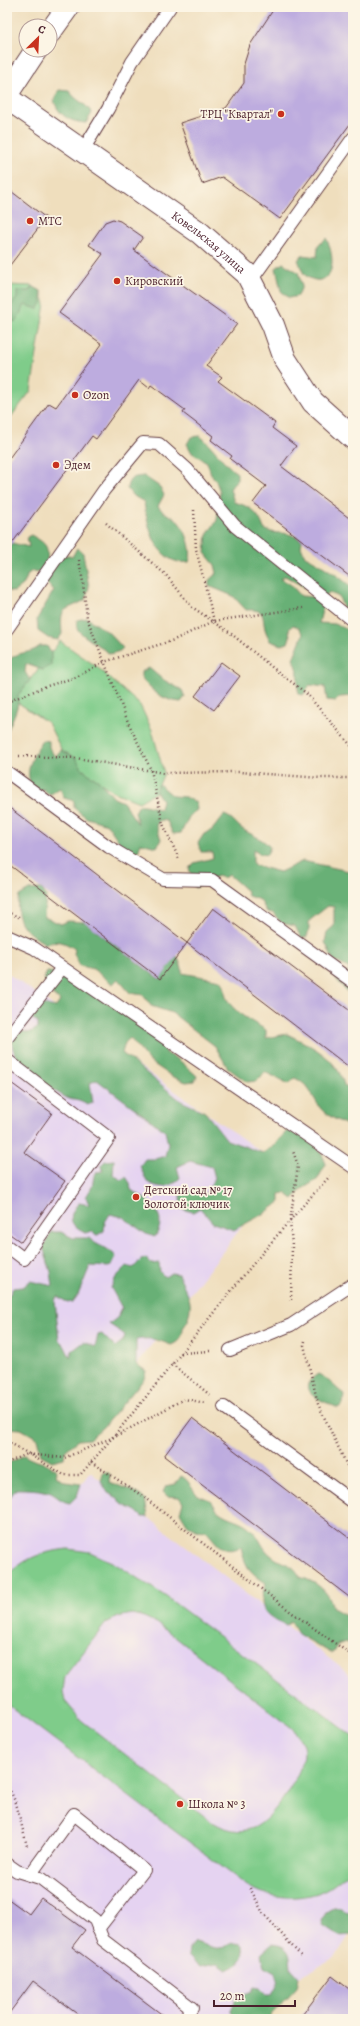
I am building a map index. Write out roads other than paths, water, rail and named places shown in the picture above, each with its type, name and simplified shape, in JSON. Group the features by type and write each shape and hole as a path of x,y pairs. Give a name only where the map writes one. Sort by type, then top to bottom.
{"street":[{"path":"58,21 68,7"},
{"path":"7,94 31,58"},
{"name":"Ковельская улица","path":"7,98 200,233 246,274 273,325 285,359 312,402 353,438"}],"lane":[{"path":"83,150 108,110 132,62 170,7"},
{"path":"250,282 353,138"},
{"path":"7,629 104,490 143,443 159,444 188,470 235,526 353,621"},
{"path":"7,772 109,847 163,879 212,880 353,982"},
{"path":"7,936 34,948 349,1163"},
{"path":"7,1038 62,968"},
{"path":"7,1060 109,1138 24,1259 7,1246"},
{"path":"230,1350 291,1325 353,1284"},
{"path":"224,1407 353,1502"},
{"path":"30,1875 74,1814 144,1870 98,1929"},
{"path":"7,1864 17,1871 40,1878 95,1920 103,1940 192,2008 184,2019"}],"place":[{"name":"ТРЦ \"Квартал\"","path":"281,114"},
{"name":"МТС","path":"30,221"},
{"name":"Кировский","path":"117,281"},
{"name":"Ozon","path":"75,395"},
{"name":"Эдем","path":"56,465"},
{"name":"Детский сад № 17 Золотой ключик","path":"136,1197"},
{"name":"Школа № 3","path":"180,1804"}]}
